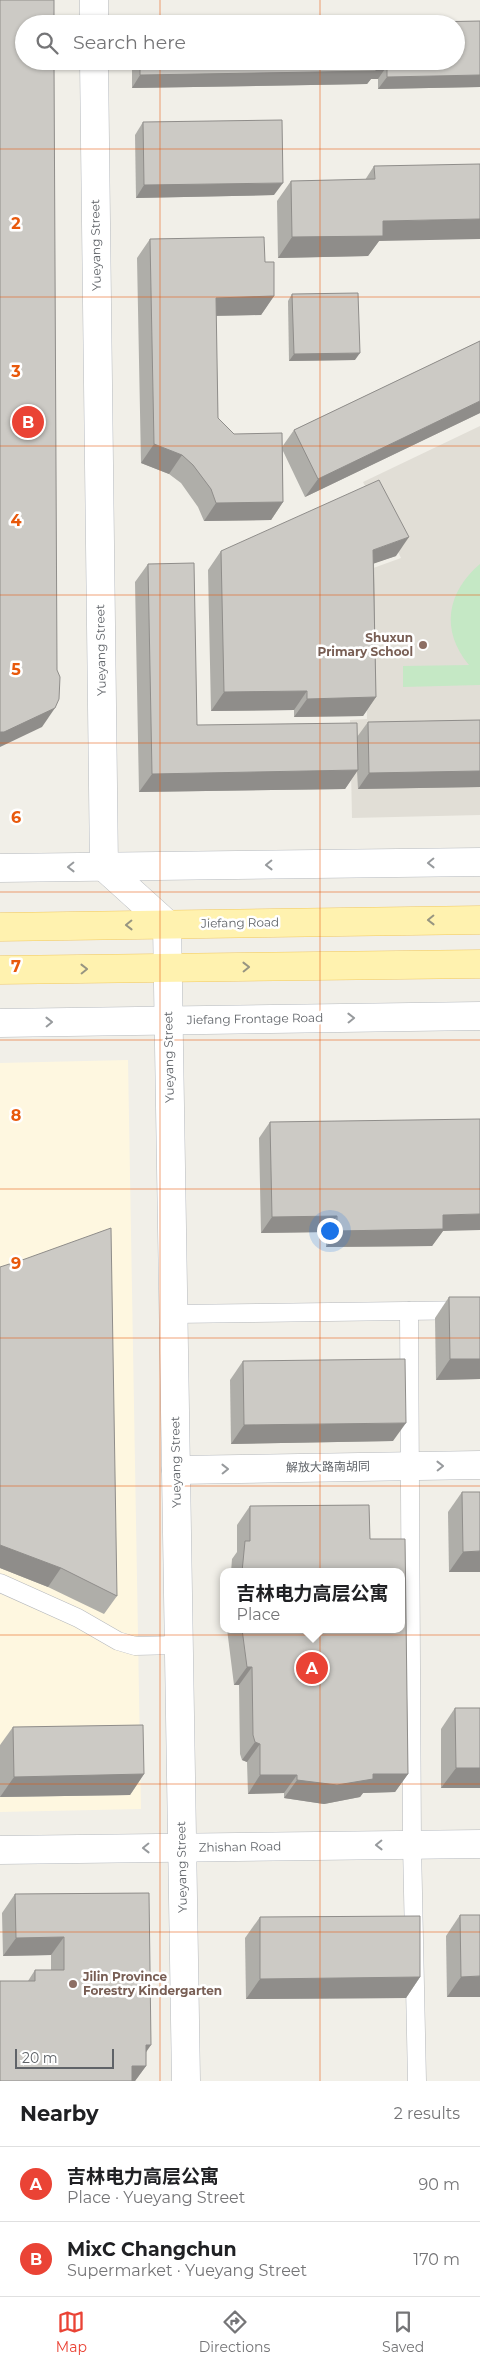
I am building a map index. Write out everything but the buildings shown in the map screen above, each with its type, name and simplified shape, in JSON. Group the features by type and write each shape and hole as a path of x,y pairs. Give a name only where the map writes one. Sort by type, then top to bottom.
{"main road":[{"name":"Jiefang Road","path":"0,926 480,920"},
{"path":"0,970 480,964"}],"street":[{"path":"94,0 94,15"},
{"name":"Yueyang Street","path":"94,70 104,867"},
{"path":"0,868 480,862"},
{"path":"104,867 167,924"},
{"name":"Yueyang Street","path":"167,924 186,2081"},
{"name":"Jiefang Frontage Road","path":"0,1023 480,1016"},
{"name":"解放大路南胡同","path":"176,1470 480,1465"},
{"name":"Zhishan Road","path":"0,1850 480,1844"}],"lane":[{"path":"174,1314 480,1310"},
{"path":"409,1311 412,1845 417,2081"},
{"path":"0,1583 78,1618 118,1641 135,1646 179,1645"}],"shaded area":[{"name":"Shuxun Primary School","path":"480,426 480,815 352,818 350,720 367,719 365,571 401,558 363,482"},
{"path":"128,1060 141,1809 0,1812 0,1063"}],"green space":[{"path":"480,564 480,685 403,687 403,666 469,665 460,652 454,638 451,612 454,599 460,587"}],"place":[{"name":"MixC Changchun","path":"28,422"},
{"name":"Shuxun Primary School","path":"423,645"},
{"name":"吉林电力高层公寓","path":"312,1668"},
{"name":"Jilin Province Forestry Kindergarten","path":"73,1984"}]}
